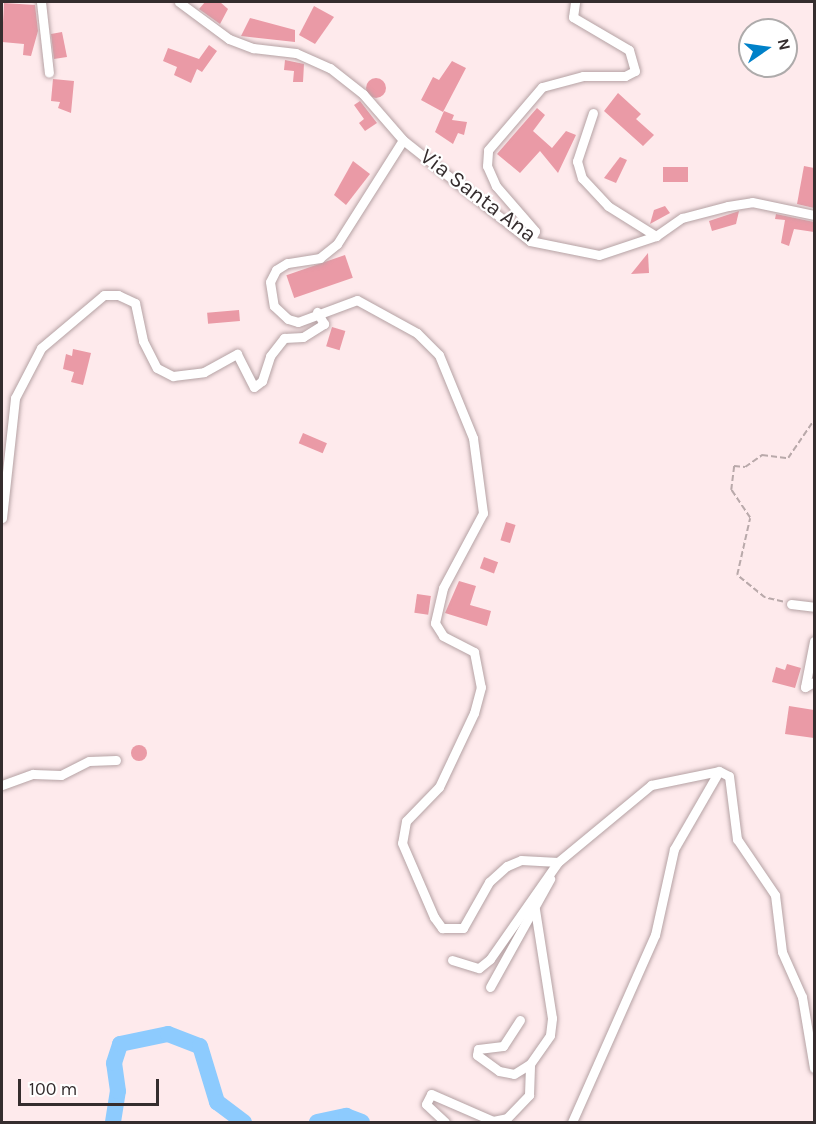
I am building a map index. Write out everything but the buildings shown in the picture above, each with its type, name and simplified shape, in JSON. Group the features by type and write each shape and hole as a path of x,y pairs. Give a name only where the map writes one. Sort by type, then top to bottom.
{"street":[{"path":"41,2 49,73"},
{"name":"Via Santa Ana","path":"179,2 230,39 316,59 363,94 403,140 530,241 588,255 656,236 682,218 752,202 814,215"},
{"path":"530,241 535,231 496,186 487,166 488,150 542,87 583,76 625,76 635,71 629,50 573,17 575,2"},
{"path":"593,113 577,161 582,178 608,206 656,236"},
{"path":"403,140 337,244 320,258 287,263 276,270 271,292 280,315 298,322 345,302 363,302 417,333 439,356 473,438 483,513 443,588 435,623 443,636 474,652 481,687 474,713 439,786 406,821 402,843 434,917 442,928 455,931 469,920 489,882 507,866 521,861 558,862"},
{"path":"2,518 15,398 41,348 104,295 118,295 135,303 143,341 157,368 173,376 204,372 237,354 254,387 262,381 270,356 284,338 303,337 324,324 317,312"},
{"path":"791,604 814,607"},
{"path":"814,641 806,687 814,682"},
{"path":"2,784 33,774 61,775 89,761 116,760"},
{"path":"572,1122 656,935 674,849 718,771"},
{"path":"490,987 558,862 651,785 718,771 729,776 737,839 775,895 782,952 802,997 814,1068"},
{"path":"452,960 479,968 490,959 536,888 553,872"},
{"path":"520,1020 503,1046 478,1048 477,1055 499,1071 514,1074 530,1065 550,1035 552,1018 534,903"},
{"path":"445,1122 426,1104 431,1094 493,1121 507,1118 529,1095 530,1065"}],"path":[{"path":"791,604 765,598 737,575 750,536 750,518 731,490 734,466 746,467 762,455 788,459 814,420"}],"waterway":[{"path":"113,1122 118,1091 114,1063 120,1044 168,1034 200,1046 217,1102 244,1122"},
{"path":"317,1122 346,1116 362,1122"}]}
